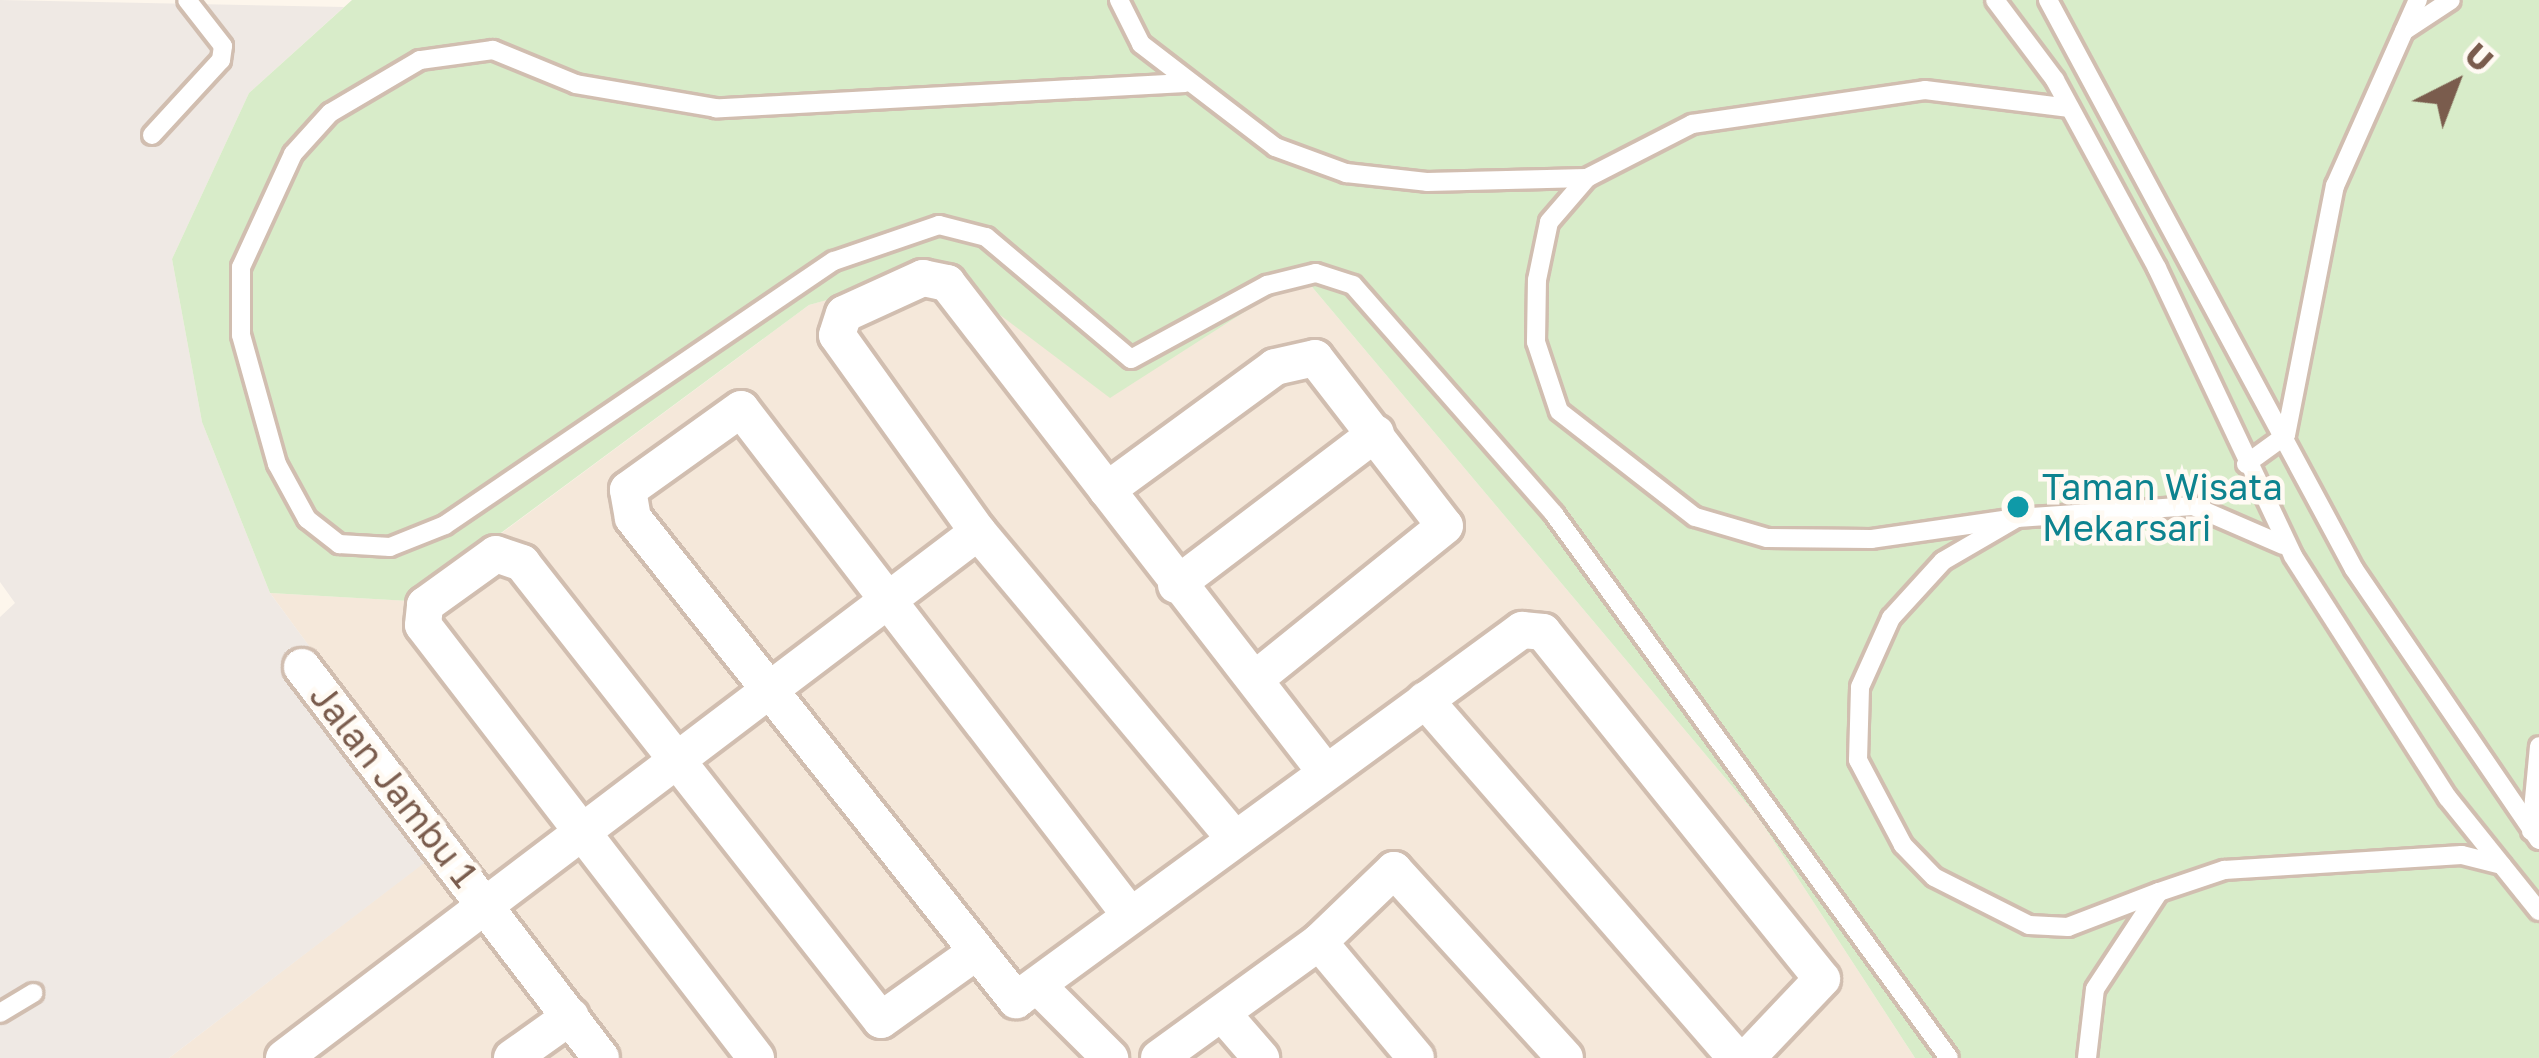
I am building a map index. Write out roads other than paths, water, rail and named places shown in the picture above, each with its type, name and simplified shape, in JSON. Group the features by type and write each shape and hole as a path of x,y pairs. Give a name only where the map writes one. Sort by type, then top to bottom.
{"street":[{"path":"1234,838 978,532 837,334 844,314 923,278 947,283 1176,585 1258,676 1324,770"},
{"path":"1107,490 1275,367 1308,357 1376,434 1445,526 1258,676"},
{"path":"1130,915 750,418 731,410 634,484 626,505 772,686 972,955 1016,1000 1041,989 1130,915 1324,770 1522,630 1543,632 1822,979 1747,1058"},
{"path":"1176,585 1376,434"},
{"path":"284,1058 978,532"},
{"path":"756,1058 423,626 425,605 496,554 522,563 881,1020 972,955"},
{"name":"Jalan Jambu 1","path":"302,667 601,1058"},
{"path":"1425,700 1736,1058"},
{"path":"1159,1058 1319,942 1398,870 1565,1058"},
{"path":"1319,942 1416,1058"},
{"path":"1041,989 1110,1058"},
{"path":"1222,1012 1261,1058"},
{"path":"512,1058 571,1016"}],"lane":[{"path":"152,135 220,60 223,46 187,0"},
{"path":"1119,0 1141,44 1185,83 1275,147 1346,173 1508,185 1587,178"},
{"path":"1994,0 2070,108 2293,556 2502,865 2539,911"},
{"path":"2048,0 2287,435 2354,569 2535,836"},
{"path":"2246,464 2287,435 2335,186 2418,0"},
{"path":"2401,34 2451,0"},
{"path":"1185,83 716,108 577,84 493,50 420,60 330,112 293,154 241,266 241,335 277,464 307,518 339,544 390,547 445,525 834,260 939,225 986,237 1131,358 1267,285 1316,273 1353,285 1554,514 1949,1058"},
{"path":"2070,108 1925,89 1836,96 1692,124 1587,178 1549,222 1536,342 1559,411 1612,460 1695,517 1766,538 1871,539 2017,518 2193,506 2269,530 2293,556"},
{"path":"2017,518 1943,561 1892,618 1859,687 1858,760 1903,845 1986,908 2068,927 2159,892 2285,866 2462,855 2502,865"},
{"path":"2535,836 2539,746"},
{"path":"2087,1058 2095,989 2159,892"},
{"path":"0,1012 33,993"}],"place":[{"name":"Taman Wisata Mekarsari","path":"2018,507"}]}
